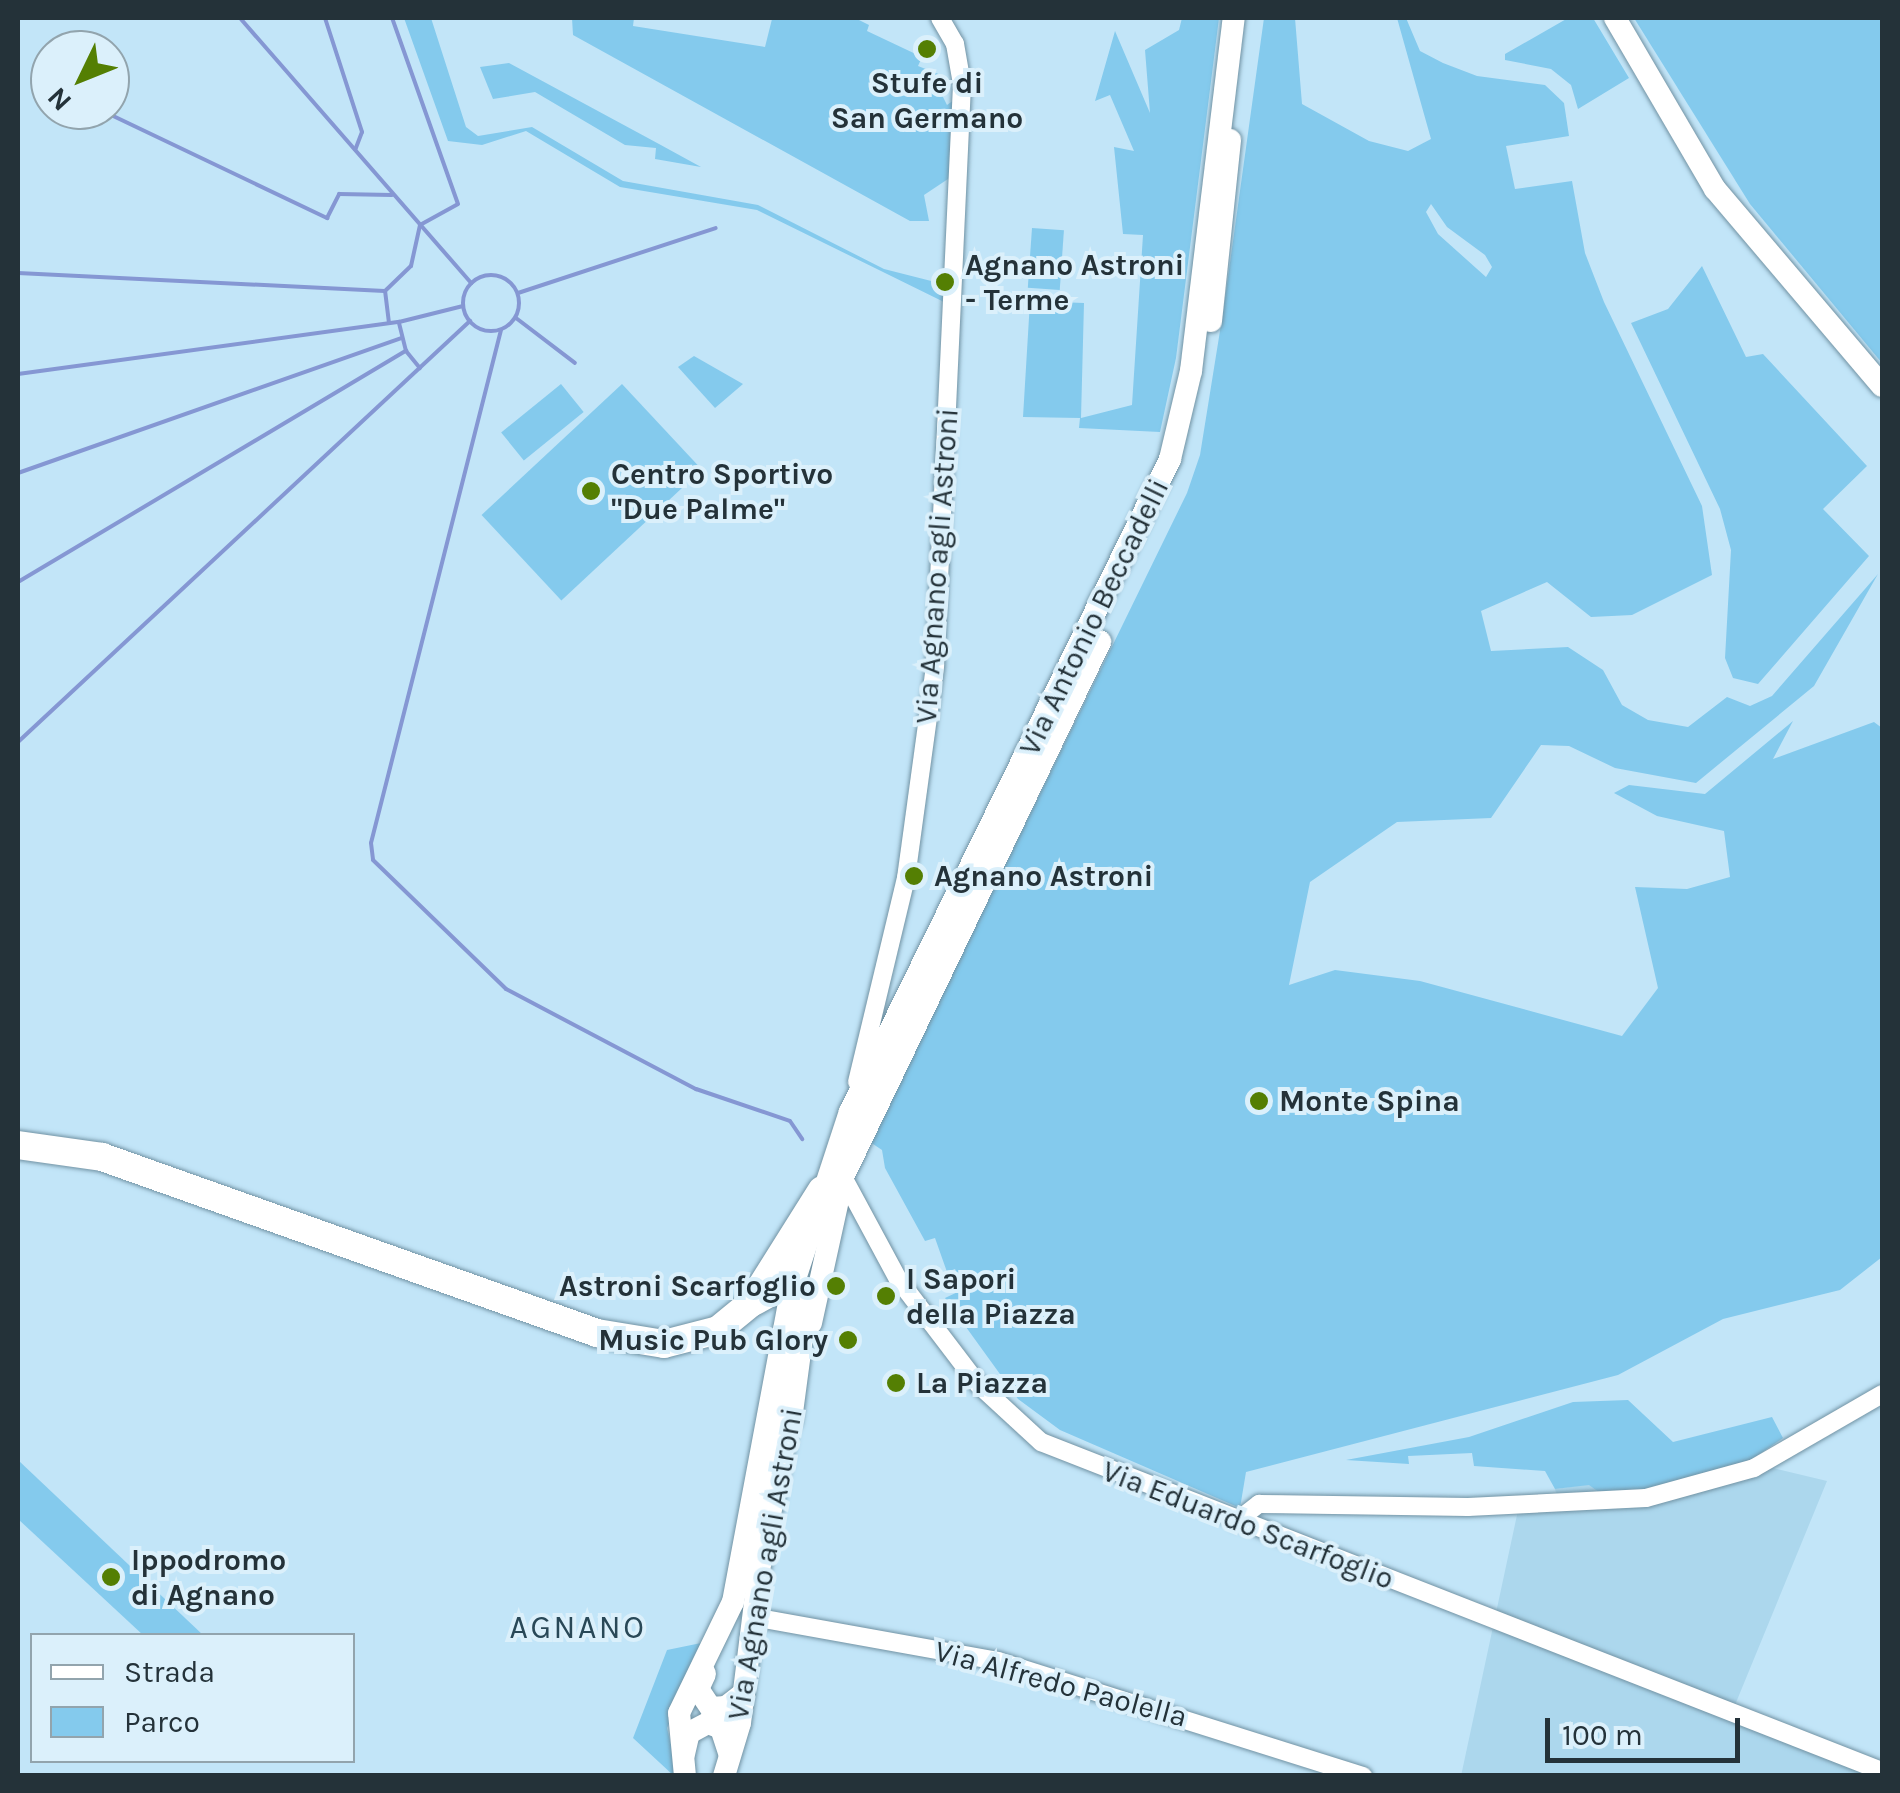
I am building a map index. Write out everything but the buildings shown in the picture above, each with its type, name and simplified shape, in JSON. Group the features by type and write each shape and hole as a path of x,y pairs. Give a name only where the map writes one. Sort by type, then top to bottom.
{"highway":[{"path":"18,1145 142,1169 622,1340 664,1344 702,1336 779,1286 793,1286 804,1300 788,1420"},
{"path":"751,1303 830,1179"}],"main road":[{"name":"Via Antonio Beccadelli","path":"857,1121 878,1056 1170,459 1191,371 1210,174 1234,18"},
{"name":"Via Antonio Beccadelli","path":"830,1179 1184,461 1202,382 1249,18"},
{"path":"1615,18 1715,189 1882,386"},
{"name":"Via Agnano agli Astroni","path":"727,1765 744,1693 753,1617 788,1420 831,1221 830,1179"},
{"name":"Via Agnano agli Astroni","path":"684,1771 679,1713 718,1638 739,1580 793,1286 830,1179"},
{"path":"744,1693 716,1709 698,1696 718,1638 740,1646 748,1662"},
{"path":"684,1771 686,1740 700,1724 721,1728 727,1765"}],"street":[{"name":"Via Agnano agli Astroni","path":"857,1121 906,878 935,666 962,84 955,44 940,18"},
{"path":"878,1008 878,1056"},
{"name":"Via Eduardo Scarfoglio","path":"830,1179 864,1215 898,1279 1017,1424 1075,1460 1729,1708 1882,1770"},
{"path":"831,1221 843,1210 864,1215"},
{"path":"1237,1521 1258,1504 1468,1507 1646,1498 1754,1468 1882,1394"},
{"name":"Via Alfredo Paolella","path":"753,1617 998,1661 1363,1776"}],"shaded area":[{"path":"1748,1462 1827,1481 1735,1705 1882,1762 1882,1775 1461,1776 1520,1501 1558,1499 1555,1489"}],"green space":[{"path":"404,18 431,18 466,127 478,136 532,127 623,181 758,205 884,269 947,285 946,303 757,210 620,187 526,131 482,145 448,141"},
{"path":"572,18 634,18 633,26 765,47 772,19 765,18 855,18 869,25 867,31 922,57 918,66 946,77 937,78 937,85 947,105 954,100 951,177 924,195 929,221 910,221 573,35"},
{"path":"1182,18 1219,18 1176,358 1160,432 1079,428 1080,418 1023,417 1030,301 1084,303 1081,418 1132,405 1143,235 1123,234 1114,147 1134,151 1110,95 1095,101 1115,31 1150,113 1145,50 1179,30"},
{"path":"1264,18 1295,18 1302,104 1369,141 1408,151 1431,139 1397,18 1406,18 1420,51 1477,76 1545,85 1564,103 1569,136 1506,146 1515,189 1572,181 1585,253 1604,302 1702,506 1712,575 1632,615 1591,617 1547,582 1481,611 1491,651 1568,647 1603,670 1622,705 1648,720 1688,727 1727,697 1750,706 1772,696 1878,574 1814,686 1696,783 1615,768 1569,746 1541,745 1491,818 1397,822 1310,882 1289,985 1335,970 1420,981 1622,1036 1658,988 1635,887 1687,889 1730,877 1724,831 1657,816 1614,793 1629,785 1705,794 1793,721 1773,759 1874,722 1882,728 1882,1257 1840,1290 1723,1319 1618,1375 1246,1472 1240,1508 1060,1430 1018,1399 945,1298 964,1289 955,1269 947,1272 935,1238 925,1241 885,1168 882,1150 870,1142 1187,493 1200,455","holes":["1431,204 1447,227 1485,255 1492,267 1486,277 1438,234 1426,212"]},
{"path":"1568,18 1593,18 1629,78 1578,109 1571,85 1551,69 1505,60 1505,54"},
{"path":"1634,18 1882,18 1882,363 1750,204"},
{"path":"509,63 701,167 655,159 656,148 625,145 535,92 493,99 480,67"},
{"path":"1032,228 1064,230 1060,290 1028,288"},
{"path":"1702,266 1746,357 1763,354 1867,466 1823,509 1869,556 1758,684 1733,678 1725,658 1731,550 1720,509 1631,323 1668,309"},
{"path":"694,356 743,384 715,408 678,367"},
{"path":"561,384 584,412 524,460 501,432"},
{"path":"622,384 702,470 561,601 482,515"},
{"path":"1628,1400 1673,1442 1772,1417 1783,1438 1748,1462 1643,1493 1606,1497 1589,1485 1555,1489 1545,1471 1474,1466 1472,1453 1408,1456 1409,1464 1346,1460 1469,1437 1573,1402"},
{"name":"Ippodromo di Agnano","path":"18,1460 201,1633 141,1633 18,1519"},
{"path":"706,1642 667,1728 678,1775 673,1775 633,1738 667,1650"}],"waterway":[{"path":"240,18 471,283"},
{"path":"325,18 362,132 355,150"},
{"path":"389,323 385,291 411,266 420,225 458,204 392,18"},
{"path":"130,124 327,218 339,194 392,195"},
{"path":"518,293 716,228"},
{"path":"18,273 385,291"},
{"path":"491,275 511,283 519,303 511,323 491,331 471,323 463,303 471,283 491,275"},
{"path":"18,374 399,322 463,306"},
{"path":"516,318 575,363"},
{"path":"18,742 470,321"},
{"path":"399,323 406,351 420,368"},
{"path":"501,330 371,843 373,860 506,989 696,1089 790,1121 802,1139"},
{"path":"18,473 402,338"},
{"path":"18,582 406,351"}],"place":[{"name":"Stufe di San Germano","path":"927,49"},
{"name":"Agnano Astroni - Terme","path":"945,282"},
{"name":"Centro Sportivo \"Due Palme\"","path":"591,491"},
{"name":"Agnano Astroni","path":"914,876"},
{"name":"Monte Spina","path":"1259,1101"},
{"name":"Astroni Scarfoglio","path":"836,1286"},
{"name":"I Sapori della Piazza","path":"886,1296"},
{"name":"Music Pub Glory","path":"848,1340"},
{"name":"La Piazza","path":"896,1383"},
{"name":"Ippodromo di Agnano","path":"111,1577"}],"district":[{"name":"AGNANO","path":"578,1628"}]}
